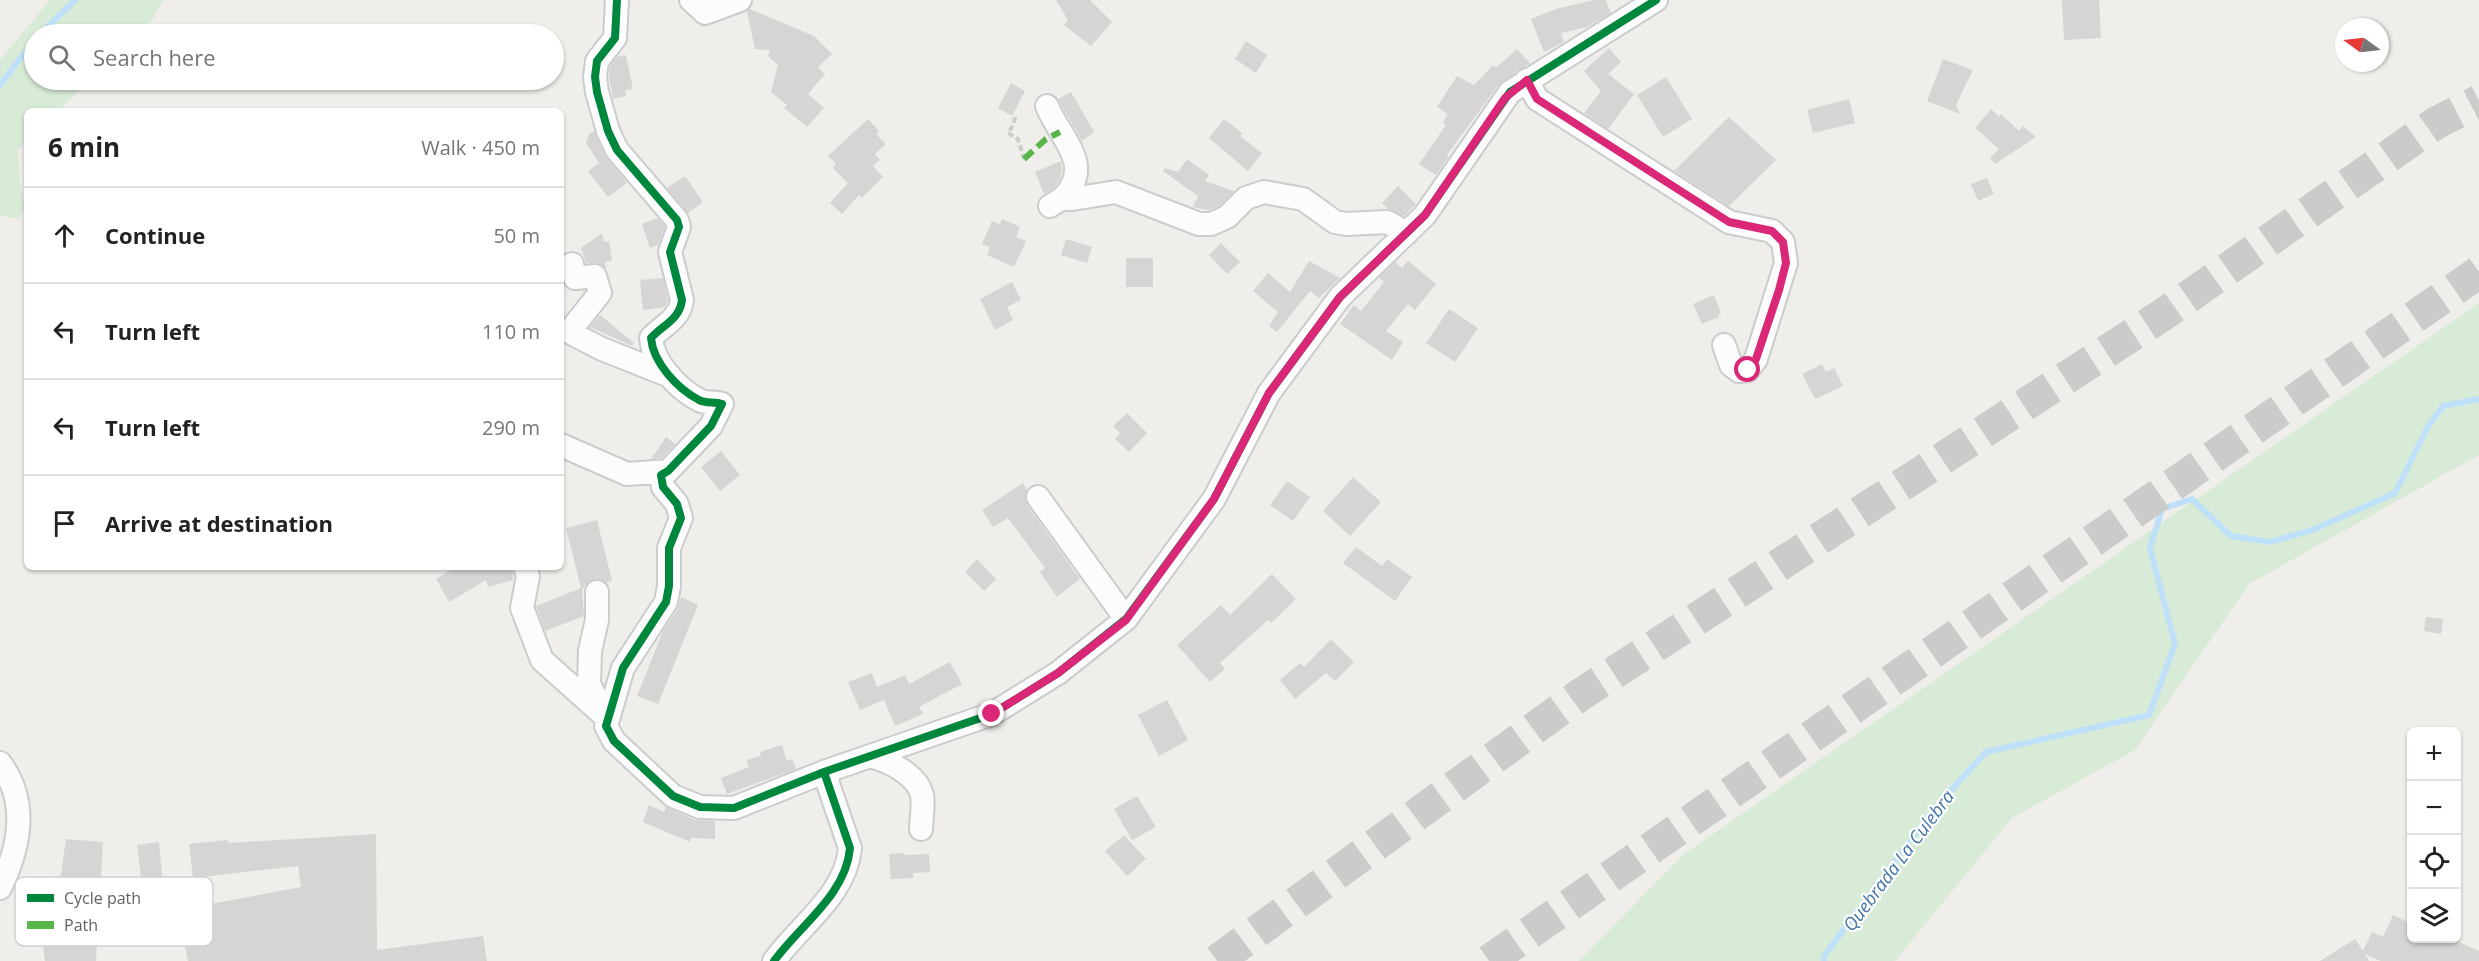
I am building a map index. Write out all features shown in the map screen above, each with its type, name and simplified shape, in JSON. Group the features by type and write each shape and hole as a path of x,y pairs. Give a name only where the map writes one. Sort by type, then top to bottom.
{"street":[{"path":"617,0 615,38 597,61 595,77 608,131 617,150 677,220 679,227 670,252 682,308 670,323 651,339 653,352 684,390 697,399 722,404 711,426 668,471 661,475 661,482 677,504 681,518 669,548 666,602 623,668 606,726 614,741 673,796 689,804 712,808 734,808 824,772 992,714 1058,673 1126,620 1214,499 1279,377 1340,297 1425,215 1505,98 1527,80 1656,0"},
{"path":"691,0 705,14 740,0"},
{"path":"1527,80 1537,99 1729,222 1772,231 1783,242 1786,263 1756,359 1748,370 1739,371 1731,365 1724,345"},
{"path":"1047,106 1053,122 1075,155 1077,169 1072,188 1057,202 1116,192 1207,225 1227,217 1246,198 1264,192 1303,199 1335,222 1346,224 1387,222 1407,233"},
{"path":"573,264 575,278 594,276 600,293 569,332 602,349 671,376"},
{"path":"564,445 627,474 668,471"},
{"path":"1038,497 1126,620"},
{"path":"526,570 528,576 522,608 542,660 607,718"},
{"path":"597,592 597,620 590,651 589,684 607,718"},
{"path":"870,756 889,761 916,782 922,796 921,829"},
{"path":"0,763 9,775 18,800 20,822 8,843 12,864 0,888"},
{"path":"774,961 790,940 827,902 849,856 850,848 824,772"}],"path":[{"path":"1015,117 1008,134 1018,139 1024,159"}],"green space":[{"path":"50,0 163,0 148,24 30,24"},
{"path":"24,31 24,90 80,90 61,108 24,108 24,144 18,150 24,212 18,219 0,215 0,60"},
{"path":"2479,303 2479,455 2249,584 2135,750 2012,818 1895,961 1579,961 1684,854"}],"building":[{"path":"1056,0 1090,0 1112,22 1091,46 1064,25 1068,20"},
{"path":"1594,0 1606,0 1611,13 1587,27 1561,33 1564,42 1544,52 1531,19 1556,9"},
{"path":"2062,0 2099,0 2101,38 2064,40"},
{"path":"750,9 814,36 832,54 818,67 825,74 808,94 824,108 807,127 784,108 787,105 771,92 778,65 768,56 770,50 755,49 747,11"},
{"path":"1246,41 1267,55 1256,73 1235,59"},
{"path":"1609,48 1621,62 1608,74 1634,94 1608,129 1584,113 1601,91 1584,71"},
{"path":"1517,49 1530,63 1499,84 1447,155 1449,156 1436,175 1419,164 1446,125 1443,122 1448,114 1437,107 1457,76 1474,85 1493,65 1496,68"},
{"path":"626,55 633,89 625,90 626,96 613,99 609,77 610,66 617,57"},
{"path":"1943,59 1973,70 1956,105 1960,114 1927,101"},
{"path":"1666,77 1692,119 1663,137 1637,95"},
{"path":"1011,83 1025,91 1012,116 998,108"},
{"path":"1071,92 1094,132 1082,141 1058,99"},
{"path":"1849,99 1855,123 1813,133 1807,110"},
{"path":"1991,109 1999,117 2001,114 2019,131 2023,126 2036,137 1995,164 1990,158 1999,149 1975,128"},
{"path":"1729,117 1776,160 1729,206 1674,171"},
{"path":"868,119 879,131 876,134 886,144 875,154 880,160 873,166 883,177 862,198 859,195 842,214 830,203 848,183 833,168 836,164 828,156"},
{"path":"1224,119 1242,133 1240,136 1262,153 1248,171 1209,138"},
{"path":"594,131 605,156 627,183 608,197 588,171 599,163 586,143 589,134"},
{"path":"1187,159 1209,175 1205,181 1234,191 1219,206 1208,210 1193,207 1198,196 1163,171 1165,168 1178,172"},
{"path":"1061,161 1060,179 1054,188 1044,194 1035,172"},
{"path":"685,176 703,202 688,213 667,188"},
{"path":"1987,178 1994,194 1978,201 1971,184"},
{"path":"1398,186 1416,204 1404,216 1388,209 1382,203"},
{"path":"658,218 665,227 658,245 650,248 642,224"},
{"path":"1002,219 1020,227 1016,237 1026,241 1014,267 987,255 990,247 982,244 992,221 1000,224"},
{"path":"602,233 604,242 609,241 612,261 605,262 606,269 599,263 586,263 581,248"},
{"path":"1066,239 1092,247 1087,263 1061,255"},
{"path":"1221,243 1240,262 1227,274 1209,255"},
{"path":"1126,258 1153,258 1153,287 1126,287"},
{"path":"1309,261 1340,278 1319,298 1310,291 1277,332 1269,326 1278,312 1253,291 1268,273 1290,292"},
{"path":"1408,261 1436,284 1415,310 1408,304 1386,331 1403,342 1392,360 1340,324 1354,305 1361,311 1384,282 1379,278 1395,262 1402,268"},
{"path":"663,278 668,300 665,307 643,310 640,280"},
{"path":"1012,282 1021,300 1007,307 1013,320 995,330 980,299"},
{"path":"1714,295 1721,313 1719,317 1702,324 1693,304"},
{"path":"1449,309 1478,328 1455,362 1426,343"},
{"path":"600,315 634,343 632,346 590,327"},
{"path":"1822,364 1826,372 1834,368 1843,386 1815,399 1802,374"},
{"path":"1127,413 1147,433 1129,452 1115,439 1120,433 1113,426"},
{"path":"666,437 675,444 662,458 651,459"},
{"path":"721,451 740,475 720,491 701,467"},
{"path":"1353,477 1381,502 1350,536 1323,511"},
{"path":"1287,481 1310,497 1293,521 1270,505"},
{"path":"1023,483 1027,490 1025,498 1027,505 1080,579 1057,597 1040,572 1045,568 1008,518 993,527 982,510"},
{"path":"597,520 612,581 606,583 598,579 590,581 582,589 584,616 545,631 536,606 581,588 566,528"},
{"path":"1356,547 1382,566 1387,559 1412,577 1395,601 1343,563"},
{"path":"977,559 996,579 984,591 965,572"},
{"path":"451,570 512,570 513,580 488,587 486,580 449,602 436,579"},
{"path":"1272,574 1296,599 1271,623 1268,620 1220,663 1225,669 1210,682 1177,645 1221,605 1230,615"},
{"path":"681,597 698,605 658,704 637,696 663,631 678,609"},
{"path":"2426,617 2443,619 2441,634 2424,631"},
{"path":"1331,639 1354,662 1335,681 1326,673 1295,699 1280,680 1300,663 1304,667"},
{"path":"950,662 962,684 919,707 923,714 895,726 884,700 860,710 848,682 872,673 877,687 905,675 909,684"},
{"path":"1167,700 1188,740 1159,756 1138,715"},
{"path":"782,745 787,761 792,759 796,769 727,794 721,778 749,767 746,760 761,756 760,752"},
{"path":"1137,796 1156,827 1132,840 1114,809"},
{"path":"649,805 664,812 666,807 695,820 715,821 715,839 691,838 690,842 643,822"},
{"path":"376,834 377,950 483,936 487,961 188,961 185,946 213,946 213,903 301,887 298,866 193,877 189,844 227,840 228,843"},
{"path":"1124,835 1146,859 1127,876 1105,851"},
{"path":"66,839 103,842 101,877 61,877"},
{"path":"159,842 162,877 141,877 137,845"},
{"path":"904,853 904,855 929,854 930,872 913,873 913,878 891,879 889,854"},
{"path":"2393,915 2407,922 2407,943 2461,943 2479,951 2479,961 2381,961 2365,954 2369,961 2320,961 2355,939 2363,951 2372,932 2383,937"},
{"path":"43,946 97,946 96,961 45,961"}],"waterway":[{"path":"50,24 75,0"},
{"path":"0,85 24,53"},
{"name":"Quebrada La Culebra","path":"1824,961 1824,956 1935,808 1986,752 2149,715 2175,644 2150,548 2162,509 2192,499 2231,536 2271,542 2315,529 2395,493 2427,428 2443,406 2479,399"}],"tunnel":[{"path":"1217,961 1580,695 2161,316 2436,123 2479,101"},
{"path":"1489,961 2479,272"}],"marked path":[{"path":"1024,159 1046,139 1060,132"}],"cycle path":[{"path":"617,0 615,38 597,61 595,77 597,92 608,131 617,150 677,220 679,227 670,252 682,300 681,307 674,317 651,338 653,347 662,366 683,389 702,401 722,404 711,426 668,471 661,475 663,487 677,504 681,518 669,548 669,586 666,602 623,668 606,726 614,741 673,796 700,807 734,808 824,772"},
{"path":"774,961 831,895 847,865 850,848 824,772 992,714 1058,673 1126,619 1214,499 1269,393 1340,297 1425,215 1510,92 1656,0"}],"route":[{"path":"992,714 1058,673 1126,620 1214,499 1279,377 1353,282 1425,215 1505,98 1527,80 1537,99 1729,222 1772,231 1783,242 1786,263 1779,290 1756,359 1748,370"}]}
